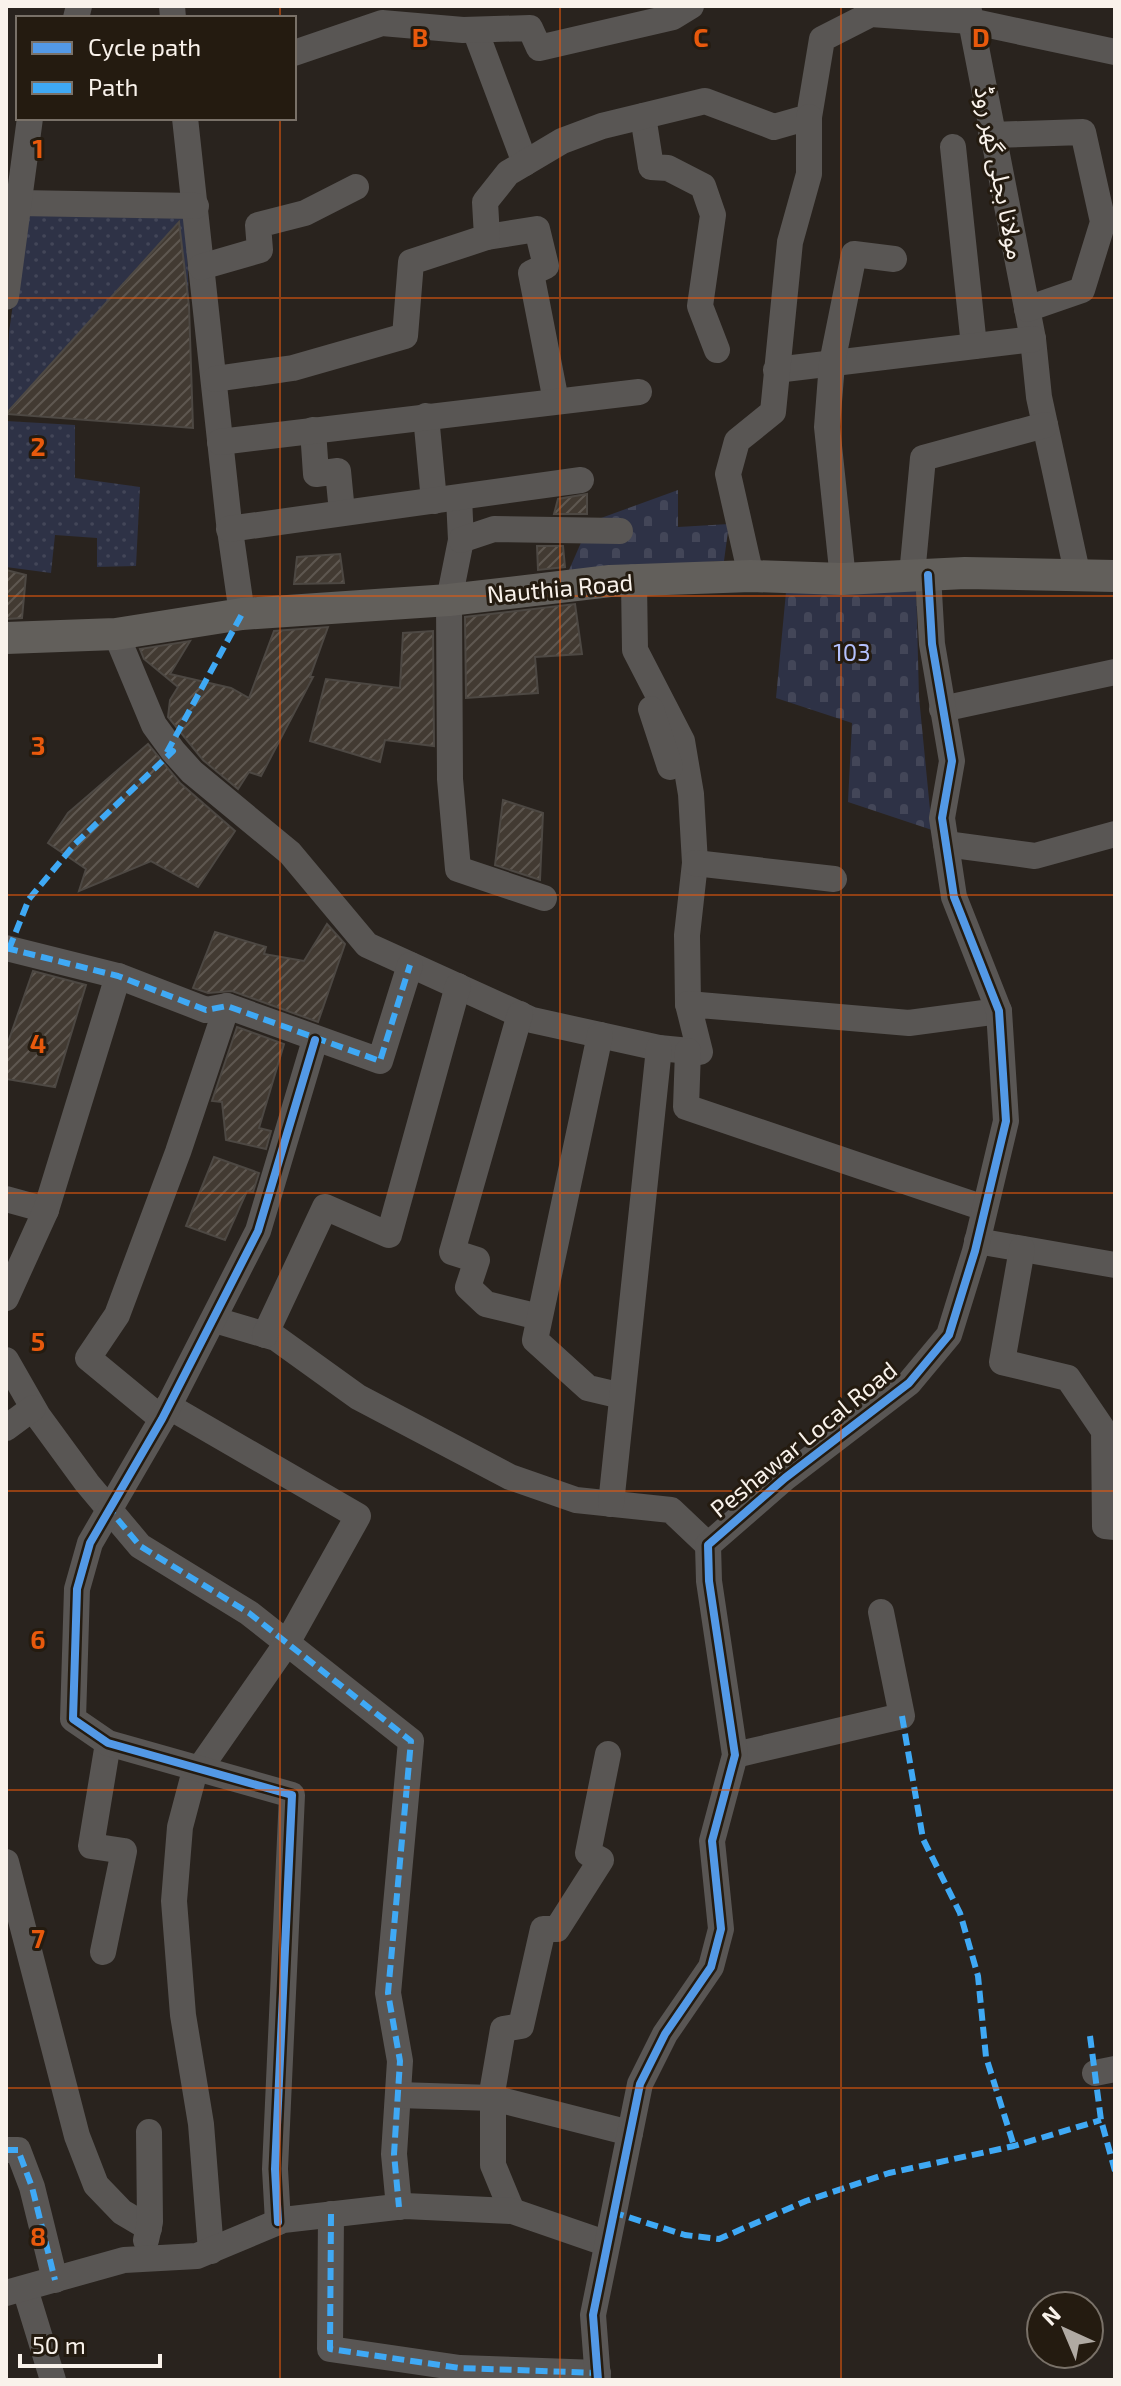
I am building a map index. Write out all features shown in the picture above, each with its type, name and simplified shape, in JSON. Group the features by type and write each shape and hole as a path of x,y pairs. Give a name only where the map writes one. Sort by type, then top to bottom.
{"main road":[{"name":"Nauthia Road","path":"6,638 116,634 242,614 449,600 622,581 751,576 843,579 1077,572 1115,576"}],"street":[{"path":"296,52 382,23 393,15 475,30 530,28 539,48 673,17 691,6"},
{"path":"751,576 728,474 737,441 773,412 790,242 809,174 809,117 822,39 871,14 969,13 1003,16 1115,52"},
{"name":"مولانا بجلی گھر روڈ","path":"969,13 1033,339 1045,425 1077,572"},
{"path":"475,30 525,163"},
{"path":"487,237 485,202 508,173 562,141 705,101 774,127 809,117"},
{"path":"643,116 651,167 668,168 703,186 713,215 700,306 717,350"},
{"path":"6,297 12,253 12,205 30,120"},
{"path":"185,120 229,529 242,614"},
{"path":"991,135 1083,132 1103,222 1082,290 1027,309"},
{"path":"953,147 974,346"},
{"path":"201,267 260,250 258,225 305,213 356,187"},
{"path":"12,205 196,206"},
{"path":"215,379 293,368 405,336 411,262 487,237 537,229 546,266 531,273 556,401"},
{"path":"843,579 827,427 832,363 854,254 894,259"},
{"path":"776,370 1033,339"},
{"path":"220,442 639,392"},
{"path":"426,416 446,500 461,540 449,600 450,779 458,869 544,898"},
{"name":"Peshawar Local Road","path":"598,2376 593,2315 605,2243 640,2084 665,2034 711,1967 721,1929 712,1841 735,1755 709,1581 708,1545 785,1478 909,1383 949,1335 977,1241 1006,1121 999,1011 954,897 942,818 952,761 920,575 923,458 1045,425"},
{"path":"313,430 316,474 338,471 342,512"},
{"path":"229,529 581,480"},
{"path":"461,540 494,529 620,531"},
{"path":"622,581 670,767"},
{"path":"116,634 154,725 192,772 290,853 367,945 520,1014 659,1048 700,1052 688,1004 687,935 695,863 691,794 682,741 635,650 622,581"},
{"path":"942,709 1115,672"},
{"path":"946,844 1035,856 1115,834"},
{"path":"695,863 834,879"},
{"path":"7,952 118,976 206,1010 227,1006 380,1061 410,965"},
{"path":"6,1298 46,1210 118,976"},
{"path":"265,1335 325,1207 389,1235 458,986"},
{"path":"688,1004 909,1023 999,1011"},
{"path":"211,2251 201,2124 183,2015 174,1901 180,1827 193,1778 287,1643 358,1516 165,1413 88,1358 117,1315 227,1006"},
{"path":"520,1014 452,1252 477,1260 468,1287 486,1304 539,1317"},
{"path":"600,1035 535,1340 588,1388 622,1396"},
{"path":"278,2222 275,2154 292,1795 108,1743 73,1719 77,1589 90,1543 165,1413 258,1231 315,1040"},
{"path":"611,1504 659,1048"},
{"path":"688,1051 686,1107 984,1208"},
{"path":"6,1199 46,1210"},
{"path":"977,1241 1115,1265"},
{"path":"1022,1249 1002,1362 1068,1378 1104,1431 1105,1526 1115,1527"},
{"path":"215,1320 276,1338 358,1397 510,1477 576,1500 671,1510 708,1545"},
{"path":"6,1360 33,1408 140,1546 249,1613 411,1741 388,1993 400,2061 394,2154 399,2207"},
{"path":"6,1428 33,1408"},
{"path":"735,1755 902,1716 881,1612"},
{"path":"103,1952 124,1851 91,1846 108,1743"},
{"path":"512,2211 493,2165 493,2098 503,2029 521,2026 543,1929 557,1929 601,1860 588,1853 608,1754"},
{"path":"6,1862 77,2136 91,2173 96,2185 122,2212 149,2228"},
{"path":"398,2095 493,2098 630,2133"},
{"path":"141,2259 149,2228 149,2132"},
{"path":"6,2150 18,2150 32,2187 55,2280"},
{"path":"53,2380 15,2291 124,2260 197,2256 278,2222 399,2207 512,2211 605,2243"},
{"path":"331,2214 330,2349 433,2372 598,2376"}],"green space":[{"path":"26,212 186,214 193,428 6,414 9,332"},
{"path":"6,421 75,425 75,478 140,487 136,566 97,567 97,538 55,535 51,573 6,567"},
{"path":"678,490 678,527 729,524 724,561 569,570 590,522"},
{"name":"103","path":"916,581 919,697 932,830 848,802 852,723 776,698 786,592"}],"building":[{"path":"179,222 189,306 193,428 6,414"},
{"path":"587,494 587,514 554,514 558,499"},
{"path":"537,546 563,546 565,567 538,570"},
{"path":"340,554 344,583 294,584 297,557"},
{"path":"6,570 26,575 22,618 6,619"},
{"path":"575,604 582,654 535,657 538,693 466,698 465,617"},
{"path":"328,627 310,677 313,677 261,776 249,772 238,789 203,760 168,717 170,700 178,687 144,659 140,649 190,641 170,674 231,688 249,698 274,631"},
{"path":"433,631 434,746 385,740 380,762 310,741 326,679 400,688 403,633"},
{"path":"148,744 180,783 235,831 198,887 151,861 79,891 86,869 48,843 68,813"},
{"path":"503,800 543,813 540,880 495,865"},
{"path":"327,924 345,944 318,1022 232,991 208,993 193,988 215,932 266,947 264,954 304,961"},
{"path":"33,971 86,985 55,1087 6,1079 6,1048"},
{"path":"237,1027 284,1044 259,1128 271,1131 266,1149 226,1140 222,1102 212,1101"},
{"path":"214,1157 259,1173 253,1192 247,1191 225,1240 186,1226"}],"marked path":[{"path":"9,949 29,899 75,844 173,751 166,754 242,614"},
{"path":"6,948 118,976 206,1010 227,1006 380,1061 410,965"},
{"path":"111,1505 109,1509 140,1546 249,1613 411,1741 388,1993 400,2061 394,2154 399,2207"},
{"path":"902,1716 923,1839 960,1913 978,1976 986,2057 1014,2146"},
{"path":"1090,2036 1101,2120 1115,2171"},
{"path":"612,2212 685,2235 719,2239 806,2201 889,2173 1014,2146 1101,2120"},
{"path":"6,2150 18,2150 32,2187 55,2280"},
{"path":"331,2214 330,2349 460,2368 598,2373"}],"cycle path":[{"path":"598,2380 593,2315 640,2084 665,2034 711,1967 721,1929 712,1841 735,1755 709,1581 708,1545 785,1478 909,1383 949,1335 975,1251 1006,1121 999,1011 954,897 942,818 952,761 932,644 928,575"},
{"path":"278,2222 275,2169 292,1795 108,1743 73,1719 77,1589 90,1543 162,1419 258,1231 315,1040"}]}
